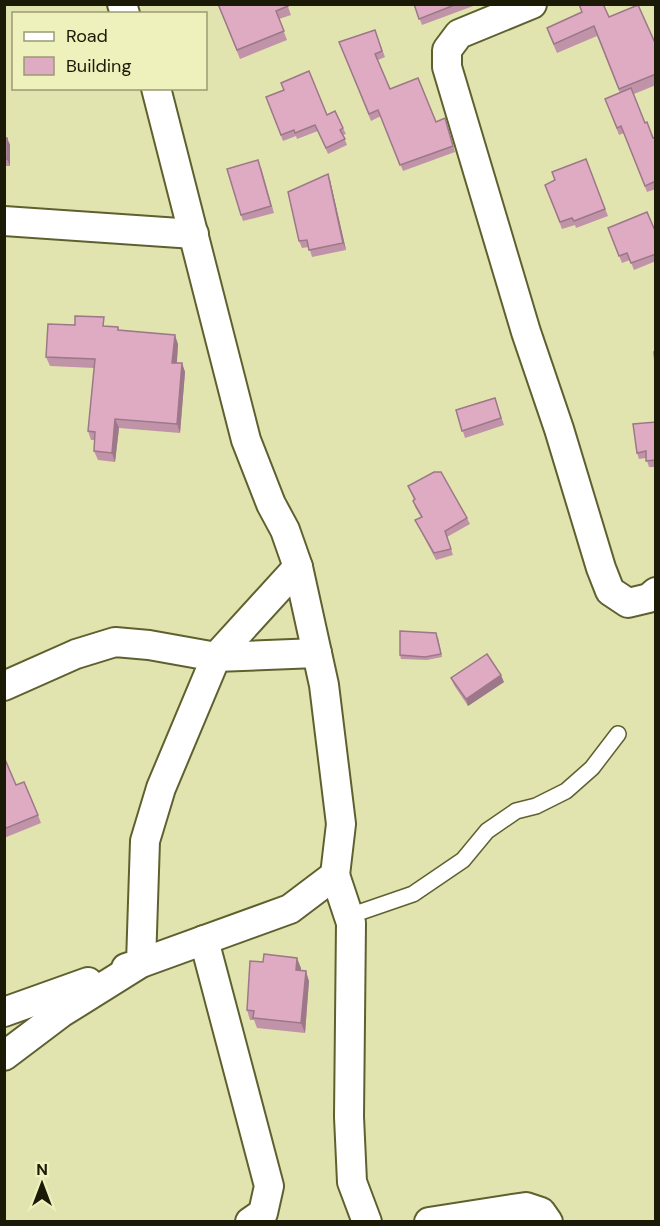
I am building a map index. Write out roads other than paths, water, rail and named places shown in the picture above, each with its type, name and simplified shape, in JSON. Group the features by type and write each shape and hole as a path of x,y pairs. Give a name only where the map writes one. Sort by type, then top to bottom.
{"street":[{"path":"532,4 459,34 447,50 447,67 526,332 610,591 628,603 649,598 656,592"},
{"path":"157,90 246,440 271,504 285,530 298,567 324,685 341,824 335,875 351,923 349,1117 352,1182 367,1221"},
{"path":"4,221 194,234"},
{"path":"141,963 145,841 161,788 216,657 298,567"},
{"path":"4,686 76,654 115,642 149,645 216,657 317,653"},
{"path":"4,1012 290,909 335,875"},
{"path":"204,940 269,1186 263,1212 250,1221"},
{"path":"4,1056 61,1013 141,963"},
{"path":"429,1221 526,1207 541,1212 548,1221"}],"lane":[{"path":"349,916 413,894 463,860 487,831 516,811 536,806 566,791 592,768 618,734"}]}
